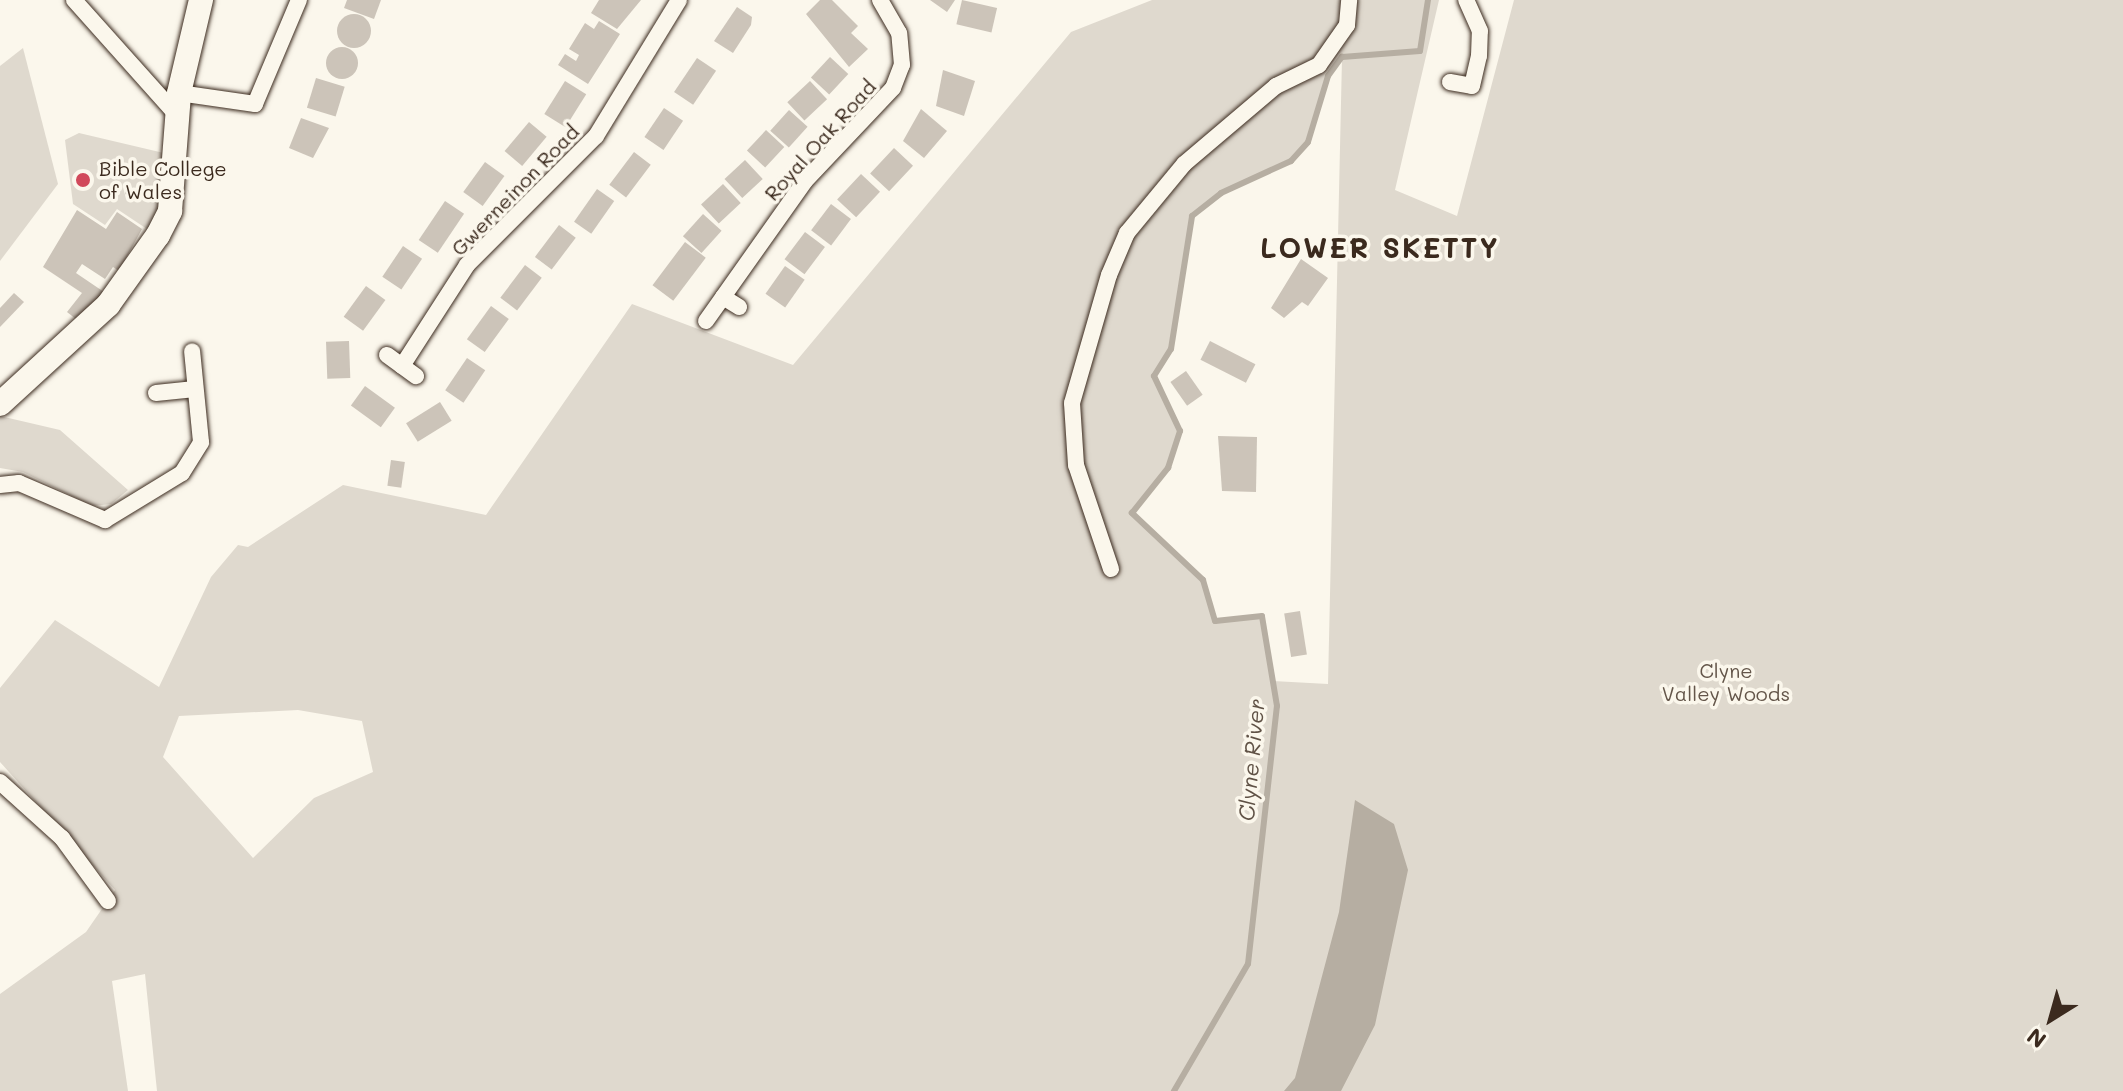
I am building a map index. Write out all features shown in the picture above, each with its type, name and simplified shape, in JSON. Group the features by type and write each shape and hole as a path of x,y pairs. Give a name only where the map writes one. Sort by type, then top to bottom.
{"main road":[{"path":"0,404 108,305 158,235 170,211 178,104 201,0"}],"street":[{"path":"74,0 178,104 255,104 299,0"},
{"name":"Gwerneinon Road","path":"387,355 409,371 467,265 596,136 679,0"},
{"name":"Royal Oak Road","path":"706,321 805,181 893,88 902,65 899,33 880,0"},
{"path":"1111,569 1076,465 1072,403 1109,275 1127,233 1184,164 1276,86 1319,65 1347,25 1349,0"},
{"path":"1450,82 1472,86 1479,56 1480,31 1466,0"},
{"path":"723,297 739,307"},
{"path":"0,485 19,483 89,518 121,513 196,457 192,351"},
{"path":"156,393 195,389"},
{"path":"0,782 62,838 108,901"}],"green space":[{"name":"Clyne Valley Woods","path":"1152,0 1439,0 1395,190 1457,216 1514,0 2123,0 2123,1091 157,1091 145,974 112,981 128,1091 0,1091 0,994 86,932 115,890 0,762 0,688 55,620 159,687 211,577 238,545 248,547 343,485 486,515 632,304 793,365 1071,32","holes":["1342,58 1328,684 1273,681 1262,616 1215,621 1203,580 1132,513 1168,468 1180,431 1154,376 1171,348 1193,217 1221,192 1291,161 1308,142 1328,76","298,710 362,721 373,772 314,798 253,858 163,757 179,716"]},
{"path":"23,48 58,184 0,261 0,66"},
{"path":"79,133 168,154 163,207 150,231 117,209 105,225 73,204 65,140"},
{"path":"0,416 60,430 128,490 111,504 92,506 23,472 0,468"}],"shaded area":[{"path":"1355,800 1394,824 1408,870 1375,1025 1341,1091 1284,1091 1295,1078 1339,912"}],"building":[{"path":"347,0 381,0 374,19 344,8"},
{"path":"599,0 641,0 617,29 591,13"},
{"path":"820,0 832,0 858,26 851,33 868,49 849,67 806,14"},
{"path":"930,0 955,0 947,12"},
{"path":"962,0 997,8 991,32 956,24"},
{"path":"737,7 752,17 751,25 733,53 714,41"},
{"path":"354,14 366,19 371,31 366,43 354,48 342,43 337,31 342,19"},
{"path":"599,21 620,34 588,84 558,65 565,54 576,61 579,55 569,49 585,23 594,29"},
{"path":"342,47 353,52 358,63 353,74 342,79 331,74 326,63 331,52"},
{"path":"830,57 848,74 829,95 811,77"},
{"path":"697,58 716,71 693,105 674,92"},
{"path":"943,70 975,81 964,116 936,106"},
{"path":"316,78 345,87 336,116 307,108"},
{"path":"565,81 586,94 566,127 544,114"},
{"path":"810,81 827,99 804,120 787,102"},
{"path":"664,108 683,121 663,150 644,137"},
{"path":"921,109 947,131 924,158 903,141"},
{"path":"789,110 808,127 789,148 770,131"},
{"path":"301,118 329,128 313,158 289,148"},
{"path":"529,122 547,137 522,166 505,151"},
{"path":"766,130 784,147 765,168 747,150"},
{"path":"894,148 913,166 889,191 870,174"},
{"path":"634,152 651,165 626,197 609,185"},
{"path":"745,160 763,179 742,198 725,179"},
{"path":"485,162 504,176 483,206 463,192"},
{"path":"861,174 880,192 856,217 837,200"},
{"path":"723,184 741,203 719,223 701,204"},
{"path":"597,189 614,201 591,234 574,222"},
{"path":"445,201 464,214 438,253 419,240"},
{"path":"831,204 851,219 831,245 811,230"},
{"path":"77,210 106,229 117,212 142,229 119,271 113,267 105,279 82,264 76,273 104,292 81,323 67,312 82,293 43,267"},
{"path":"703,214 722,231 702,253 683,236"},
{"path":"559,225 576,238 552,270 535,257"},
{"path":"805,232 825,247 805,274 785,259"},
{"path":"685,242 706,258 673,301 653,285"},
{"path":"403,246 422,259 401,290 382,277"},
{"path":"1301,259 1328,278 1308,306 1302,302 1284,318 1271,308"},
{"path":"525,265 542,278 517,310 500,298"},
{"path":"785,266 805,280 785,308 765,294"},
{"path":"366,286 385,300 363,331 344,317"},
{"path":"14,293 24,302 0,327 0,308"},
{"path":"491,306 509,319 485,352 467,339"},
{"path":"349,341 350,378 327,379 326,342"},
{"path":"1210,341 1255,364 1246,383 1200,360"},
{"path":"467,358 485,370 463,403 445,390"},
{"path":"1186,371 1203,395 1187,406 1170,382"},
{"path":"365,386 395,408 381,427 351,405"},
{"path":"440,402 452,421 418,442 406,423"},
{"path":"1218,436 1257,437 1256,492 1222,491"},
{"path":"391,460 405,462 401,488 387,486"},
{"path":"1300,611 1307,654 1291,657 1284,614"}],"waterway":[{"name":"Clyne River","path":"1174,1091 1248,964 1277,706 1262,616 1215,621 1203,580 1132,513 1168,468 1180,431 1154,376 1171,349 1192,216 1221,193 1291,161 1308,142 1328,76 1342,57 1420,51 1428,0"}],"place":[{"name":"Bible College of Wales","path":"83,180"}],"district":[{"name":"LOWER SKETTY","path":"1380,247"}]}
